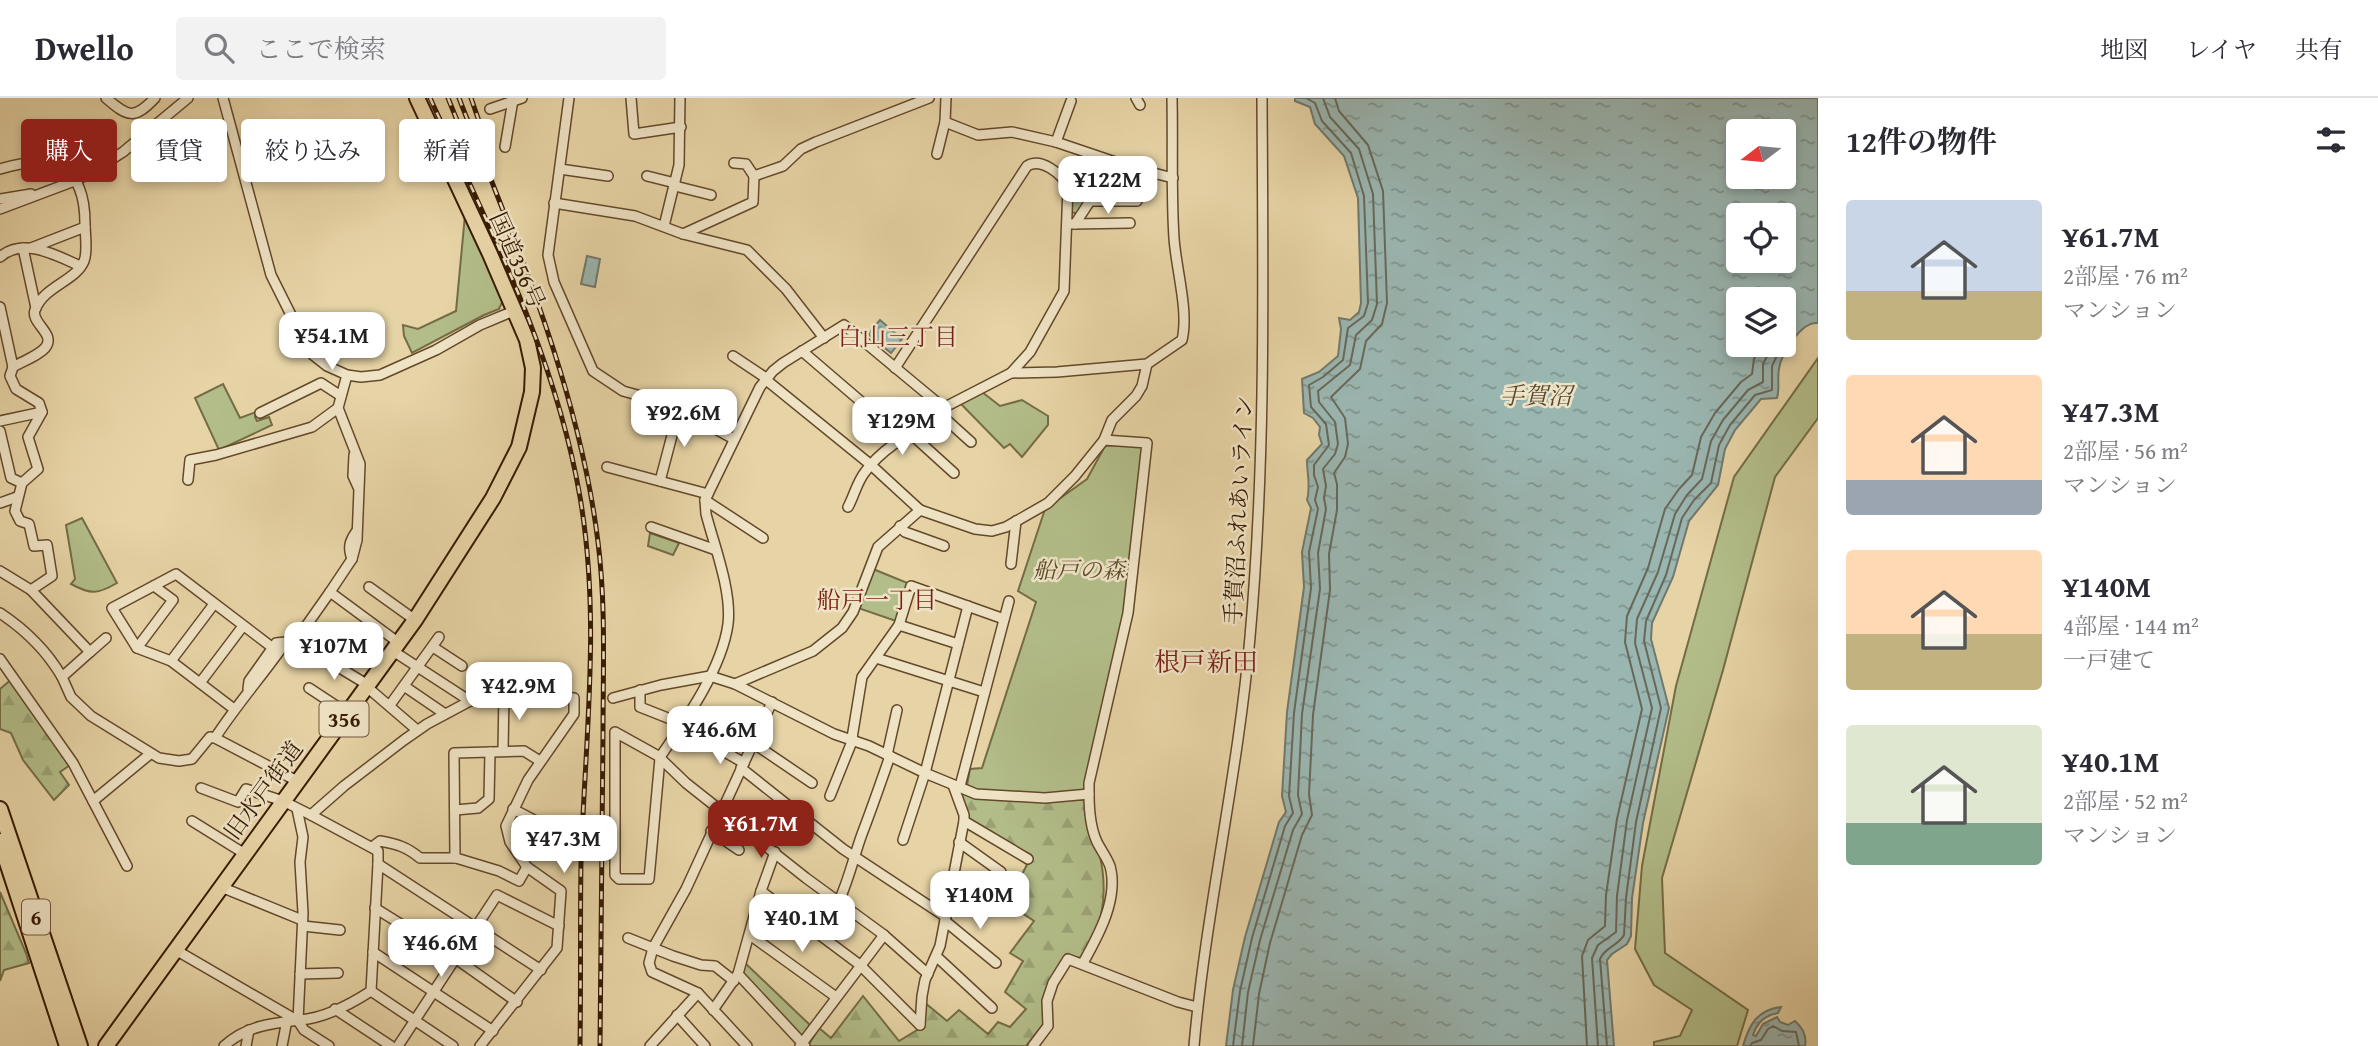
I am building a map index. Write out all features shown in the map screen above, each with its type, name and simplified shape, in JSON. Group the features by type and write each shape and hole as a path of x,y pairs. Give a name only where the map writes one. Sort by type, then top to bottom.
{"highway":[{"name":"国道356号","path":"417,98 516,310 527,340 533,368"},
{"name":"旧水戸街道","path":"105,1046 415,621 466,543 512,464 531,404 533,368"},
{"name":"6","path":"0,809 77,1045"},
{"name":"6","path":"0,841 77,1045"}],"street":[{"path":"106,98 130,115 140,113 155,98"},
{"path":"223,98 271,275 304,341 313,355 327,366 347,375 371,377 390,372 480,325 516,310"},
{"path":"569,98 548,244 549,265 593,371 601,379 623,391 679,409 734,439"},
{"path":"631,98 634,134 681,127"},
{"path":"664,226 675,184 681,127 680,98"},
{"path":"754,176 783,166 801,149 816,142 929,98"},
{"path":"937,154 945,122 946,98"},
{"path":"1011,373 1146,365 1183,338 1184,311 1174,241 1172,98"},
{"name":"手賀沼ふれあいライン","path":"1194,1046 1210,903 1237,748 1250,638 1263,427 1262,98"},
{"path":"117,156 182,99"},
{"path":"490,109 517,99"},
{"path":"505,147 517,99"},
{"path":"1056,142 1071,101"},
{"path":"945,122 978,135 1012,132 1056,142 1130,167 1173,178"},
{"path":"848,507 861,478 886,450 942,410 1011,373 1030,352 1064,291 1071,224 1067,183 1039,162 1029,164 895,368"},
{"path":"683,234 752,202 754,176 746,164 734,163"},
{"path":"0,169 21,164"},
{"path":"560,169 608,176"},
{"path":"647,176 711,195"},
{"path":"0,209 71,182"},
{"path":"36,308 51,289 84,260 85,203 78,182"},
{"path":"0,199 40,193"},
{"path":"1071,224 1090,201 1137,201"},
{"path":"554,203 635,216 683,234 747,250 786,289 824,338"},
{"path":"1071,224 1130,223"},
{"path":"0,257 5,252 27,248 85,227"},
{"path":"27,248 80,266"},
{"path":"13,367 37,354 48,342 46,332 35,318 36,308 27,248"},
{"path":"0,307 13,367 10,376 12,384 39,403 42,412 28,437 38,469 22,483 17,497 16,517 29,524 34,545 47,545 52,576 31,590"},
{"path":"928,974 884,935 686,783 660,758 615,732 615,875 619,879 649,879 660,758 710,676 729,622 724,581 706,514 706,497 766,378 783,363 845,325 942,410 971,442"},
{"path":"802,351 873,411"},
{"path":"733,356 766,378 871,465 920,510 985,531 1000,529 1016,521 1048,503 1063,490 1104,440 1112,420 1140,391 1146,365"},
{"path":"248,690 249,681 276,643 299,636 352,559 357,540 360,464 354,455 338,408 347,375"},
{"path":"260,413 321,383 341,396"},
{"path":"188,480 190,460 312,427 338,408"},
{"path":"660,481 679,409"},
{"path":"0,421 42,412"},
{"path":"0,431 11,478 22,483"},
{"path":"911,434 954,473"},
{"path":"1083,963 1100,932 1111,895 1109,862 1094,836 1090,816 1089,783 1128,613 1147,443 1104,440"},
{"path":"607,467 706,497 763,538"},
{"path":"0,503 17,497"},
{"path":"735,684 813,651 842,628 853,612 878,547 920,510"},
{"path":"1011,564 1016,521"},
{"path":"900,526 905,531 944,546"},
{"path":"651,527 716,550"},
{"path":"0,571 31,590 90,652"},
{"path":"234,709 171,662 137,648 112,608 176,574 273,648"},
{"path":"137,648 173,600 154,586"},
{"path":"830,796 852,739 862,677 899,625 911,586 1004,619"},
{"path":"369,587 415,621"},
{"path":"330,592 418,667 470,701"},
{"path":"761,891 860,965 920,1025 922,996 945,919 964,821 956,786 1009,601"},
{"path":"171,662 214,604"},
{"path":"903,841 925,773 968,606"},
{"path":"0,613 19,625 36,643 62,677 71,697 91,716 150,754 167,761 185,760 197,755 210,737 298,781"},
{"path":"899,625 958,644"},
{"path":"200,683 243,626"},
{"path":"390,705 439,637"},
{"path":"62,677 106,638"},
{"path":"215,738 286,642"},
{"path":"433,647 462,666"},
{"path":"315,653 368,686 417,730"},
{"path":"876,658 984,692"},
{"path":"0,659 73,762 127,866"},
{"path":"613,698 710,676 735,684 834,734 852,739 976,794 1045,798 1089,794"},
{"path":"404,686 445,713"},
{"path":"309,688 347,713"},
{"path":"640,690 640,707 683,724"},
{"path":"503,751 504,693"},
{"path":"311,815 417,730 470,701 486,694 504,693 575,698 574,714 540,761 506,826 510,842 527,867 561,891 557,948 480,1046"},
{"path":"747,1046 698,993 652,972 649,963 653,948 686,889 772,702"},
{"path":"839,901 888,755 897,710"},
{"path":"753,743 812,783"},
{"path":"711,744 743,766 821,833 945,919 996,963"},
{"path":"455,858 454,753 524,751 540,761"},
{"path":"455,810 478,808 489,799 490,752"},
{"path":"93,801 150,754"},
{"path":"201,788 238,802 246,789 283,801 378,851 371,992"},
{"path":"297,809 303,837 300,862 302,923 298,1021"},
{"path":"513,809 555,831"},
{"path":"192,821 245,854"},
{"path":"964,821 1028,859"},
{"path":"711,831 739,850"},
{"path":"372,847 380,841 396,844 409,849 420,858 455,858 499,871 519,881 527,867"},
{"path":"959,842 1002,872"},
{"path":"713,1010 736,977 775,852"},
{"path":"378,864 541,970"},
{"path":"221,887 302,923 340,930"},
{"path":"398,1046 497,895 559,926"},
{"path":"375,908 455,958 517,1002"},
{"path":"750,935 836,998"},
{"path":"628,938 702,965 715,966 736,977 803,1045 884,935"},
{"path":"174,949 298,1021 304,1030 329,1046"},
{"path":"373,952 493,1031"},
{"path":"936,956 992,1008"},
{"path":"1033,1046 1048,1026 1047,1002 1063,964 1068,959 1197,1007"},
{"path":"300,974 338,972"},
{"path":"223,1046 240,1034 264,1024 298,1021 354,1002 371,992"},
{"path":"371,992 453,1046"},
{"path":"650,1046 698,993"},
{"path":"335,1009 391,1046"},
{"path":"677,1015 705,1046"},
{"path":"282,1046 288,1020"},
{"path":"246,1046 249,1030"}],"green space":[{"path":"1071,189 1088,198 1078,214 1071,212"},
{"path":"465,215 504,298 499,309 412,353 404,336 403,325 418,329 456,311"},
{"path":"1818,358 1818,418 1775,477 1723,670 1662,878 1665,953 1748,1010 1737,1046 1654,1046 1654,1042 1680,1036 1692,1010 1654,985 1635,949 1642,866 1676,686 1734,477"},
{"path":"223,384 240,418 256,412 257,421 269,417 272,425 219,450 195,398"},
{"path":"982,392 1000,406 1022,400 1048,416 1048,425 1022,457 1010,444 1004,448 961,404"},
{"path":"641,400 657,403 655,412 637,416"},
{"name":"船戸の森","path":"1129,444 1144,448 1126,608 1086,791 1045,796 977,790 967,785 970,769 982,768 1036,602 1018,591 1045,509 1087,479 1105,446"},
{"path":"82,518 117,583 99,591 84,590 71,584 75,579 66,525"},
{"path":"650,533 679,543 673,555 648,546"},
{"path":"873,569 910,584 896,621 858,608"},
{"path":"13,678 73,763 60,772 69,785 54,800 23,760 11,733 0,729 0,689"},
{"path":"961,791 975,797 1085,800 1102,864 1102,912 1097,929 1082,958 1065,956 1044,1023 1026,1046 810,1046 819,1028 831,1038 863,996 899,1041 922,1027 924,1002 947,1021 959,1010 988,1034 998,1022 1010,1027 1026,1009 1005,992 1023,961 1010,953 1034,921 1007,903 1031,857 967,818"},
{"path":"0,892 29,963 4,970 0,981"},
{"path":"744,962 811,1026 803,1039 740,973"}],"water":[{"name":"手賀沼","path":"1295,98 1818,98 1818,323 1805,327 1796,337 1796,287 1726,287 1726,357 1783,357 1779,369 1777,398 1761,399 1735,430 1725,449 1718,485 1689,521 1673,577 1652,623 1651,639 1669,708 1643,823 1632,898 1631,936 1627,944 1607,960 1614,1046 1226,1046 1233,990 1245,937 1279,822 1286,812 1282,796 1287,712 1304,587 1302,552 1311,508 1307,500 1307,460 1322,444 1320,427 1313,418 1304,413 1302,379 1319,372 1338,356 1341,329 1339,318 1350,320 1359,312 1361,303 1358,198 1344,156 1315,124 1310,107 1295,101"},
{"path":"587,256 600,259 595,287 581,284"},
{"path":"880,320 902,339 891,353 868,334"},
{"path":"1781,1007 1778,1013 1762,1020 1753,1035 1756,1036 1763,1024 1777,1017 1780,1022 1788,1025 1795,1021 1798,1024 1805,1036 1805,1046 1743,1046 1755,1020 1766,1011"}],"railway":[{"path":"430,98 497,244 538,343 555,393 580,497 590,588 591,634 581,861 580,1046"},
{"path":"448,98 456,119"},
{"path":"459,98 523,261 560,372 589,484 598,542 604,638 600,1046"},
{"path":"471,98 478,119"}],"district":[{"name":"白山三丁目","path":"898,336"},
{"name":"船戸一丁目","path":"877,599"},
{"name":"根戸新田","path":"1206,661"}]}
